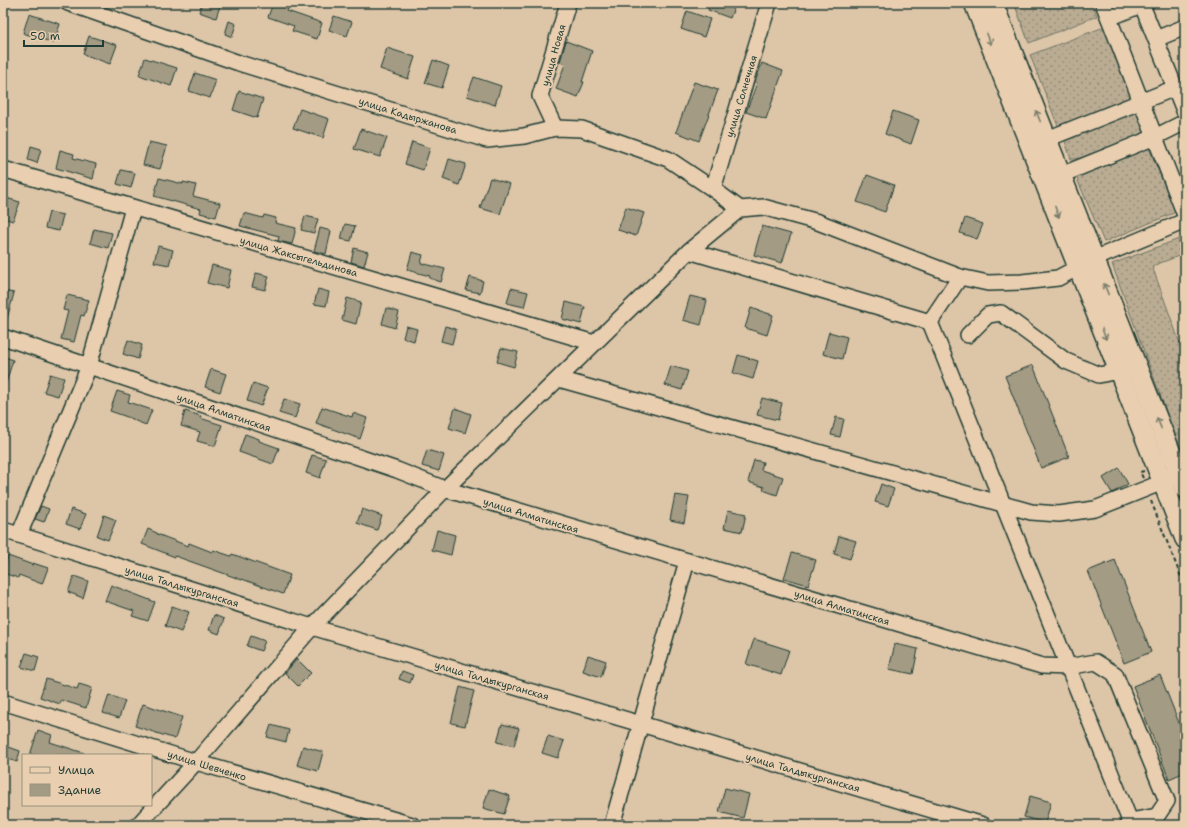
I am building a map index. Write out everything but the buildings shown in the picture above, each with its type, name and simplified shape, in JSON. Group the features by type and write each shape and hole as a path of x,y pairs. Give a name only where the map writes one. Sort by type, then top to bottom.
{"main road":[{"path":"974,3 1039,142"},
{"path":"993,3 1039,142 1172,482 1185,539"},
{"path":"1086,263 1118,371 1172,482"}],"street":[{"name":"улица Кадыржанова","path":"68,3 239,63 487,140 524,136 555,128 582,129 668,159 713,188 740,209"},
{"name":"улица Новая","path":"555,128 540,96 568,3"},
{"name":"улица Солнечная","path":"713,188 769,3"},
{"path":"1103,3 1185,215"},
{"path":"1109,18 1144,4 1185,113"},
{"path":"1156,39 1185,27"},
{"path":"1039,142 1175,88"},
{"path":"1053,179 1155,137 1185,122"},
{"name":"улица Жаксыгельдинова","path":"3,169 594,343"},
{"path":"138,825 196,762 312,627 445,489 559,379 594,343 690,252 740,209 763,207 818,222 960,277 988,283 1022,282 1058,278 1086,263 1185,221"},
{"path":"19,535 89,366 134,208"},
{"path":"690,252 930,322"},
{"path":"930,322 960,277"},
{"path":"968,335 988,315 1001,313 1066,361 1099,375 1118,371"},
{"path":"930,322 1130,823"},
{"name":"улица Алматинская","path":"3,337 389,468 445,489 687,561 1042,666 1067,667 1096,662 1115,674 1167,801 1157,816 1130,823"},
{"path":"559,379 1031,512 1059,514 1095,508 1172,482"},
{"name":"улица Талдыкурганская","path":"3,530 312,627 982,825"},
{"path":"612,825 687,561"},
{"name":"улица Шевченко","path":"3,702 196,762 412,825"}],"path":[{"path":"1172,482 1185,587"}],"shaded area":[{"path":"1014,3 1092,3 1097,16 1029,43"},
{"path":"1104,27 1131,97 1058,126 1030,55"},
{"path":"1138,110 1148,132 1077,159 1071,159 1065,141"},
{"path":"1147,144 1176,212 1104,242 1075,174"},
{"path":"1179,239 1184,254 1152,266 1185,357 1184,460 1112,264"}]}
